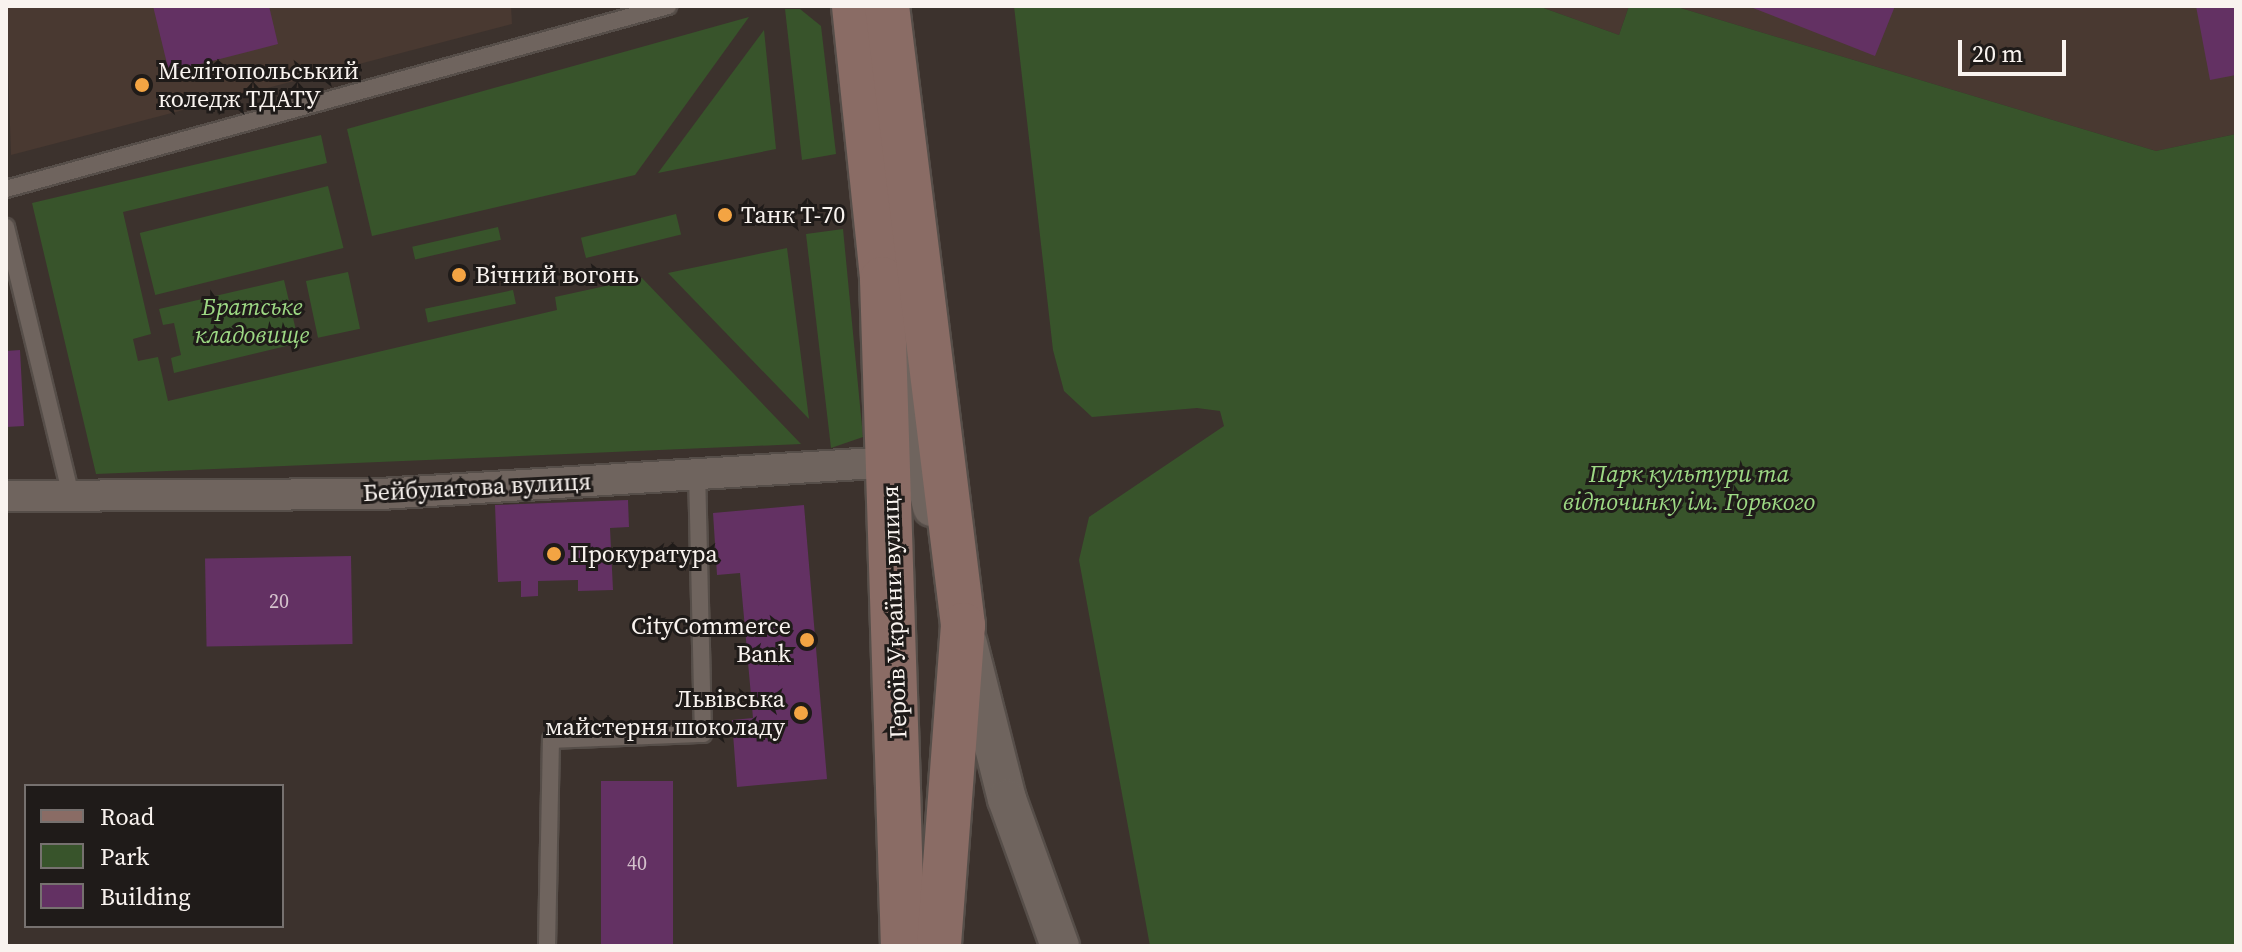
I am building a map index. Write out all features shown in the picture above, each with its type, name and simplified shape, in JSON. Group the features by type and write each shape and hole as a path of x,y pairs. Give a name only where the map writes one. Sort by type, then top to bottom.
{"main road":[{"name":"Героїв України вулиця","path":"854,6 882,279 919,460 963,625 939,946"},
{"name":"Героїв України вулиця","path":"887,6 919,460 903,946"}],"street":[{"name":"Бейбулатова вулиця","path":"6,496 381,494 919,460"},
{"path":"963,625 1007,799 1060,946"}],"lane":[{"path":"6,189 668,6"},
{"path":"6,227 71,496"},
{"path":"547,946 551,740 703,734 697,474"}],"shaded area":[{"name":"Мелітопольський коледж ТДАТУ","path":"6,6 511,6 512,24 11,155"},
{"path":"1538,6 1629,6 1619,35"},
{"path":"1674,6 2236,6 2236,134 2156,151"}],"green space":[{"name":"Парк культури та відпочинку ім. Горького","path":"1014,6 1538,6 1619,35 1629,6 1674,6 2156,151 2236,134 2236,946 1150,946 1079,560 1089,517 1224,426 1220,411 1197,408 1092,417 1064,391 1053,350"},
{"path":"785,9 800,9 821,26 836,154 802,160"},
{"path":"749,17 635,175 372,236 347,129"},
{"path":"764,30 776,149 658,173"},
{"path":"321,135 327,163 123,212 151,334 133,339 138,361 158,357 168,401 557,310 555,297 642,278 801,444 96,474 32,203"},
{"path":"328,186 343,248 155,295 140,233"},
{"path":"676,214 681,234 586,258 581,238"},
{"path":"498,227 501,240 415,259 412,247"},
{"path":"843,229 863,437 831,448 806,234"},
{"path":"787,248 809,419 668,273"},
{"path":"348,272 360,329 318,338 306,281"},
{"name":"Братське кладовище","path":"284,280 299,343 174,373 171,358 181,355 174,323 163,325 159,309"},
{"path":"513,290 516,304 428,322 425,309"}],"building":[{"path":"153,6 269,6 278,44 169,72"},
{"path":"1748,6 1895,6 1875,56"},
{"path":"2196,6 2235,6 2236,75 2210,80"},
{"path":"20,350 24,426 6,427 6,351"},
{"name":"Прокуратура","path":"628,500 629,527 610,528 613,590 578,591 578,580 538,581 538,596 521,597 521,581 498,582 495,505"},
{"path":"804,505 827,779 737,787 732,720 753,718 740,573 717,575 713,513"},
{"path":"351,556 353,644 207,647 205,559"},
{"path":"601,781 673,781 673,946 601,946"}],"place":[{"name":"Мелітопольський коледж ТДАТУ","path":"142,85"},
{"name":"Танк Т-70","path":"725,215"},
{"name":"Вічний вогонь","path":"459,275"},
{"name":"Прокуратура","path":"554,554"},
{"name":"CityCommerce Bank","path":"807,640"},
{"name":"Львівська майстерня шоколаду","path":"801,713"}]}
